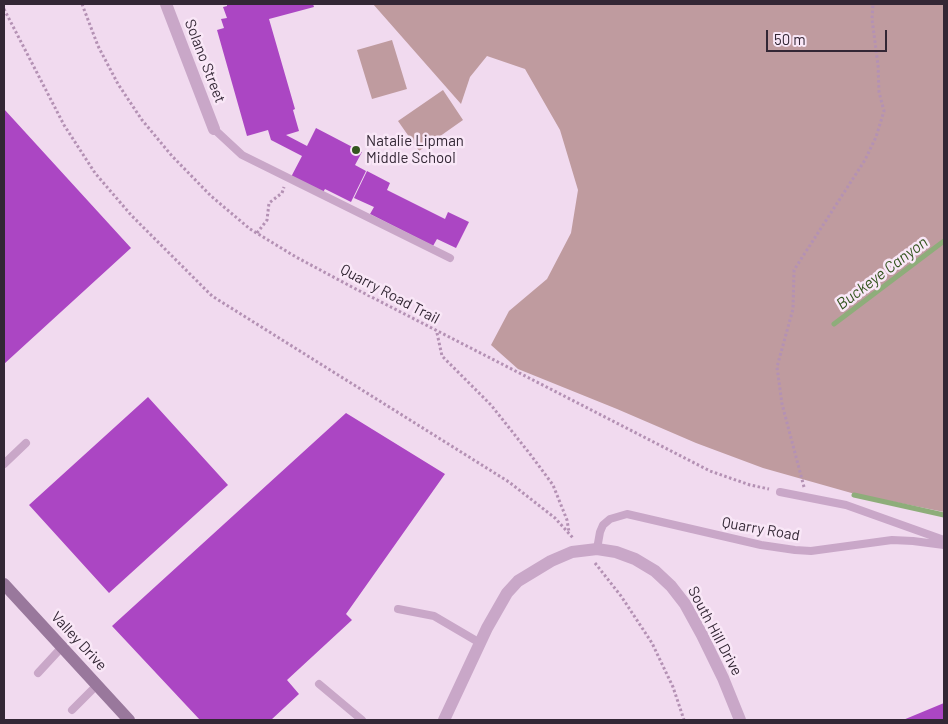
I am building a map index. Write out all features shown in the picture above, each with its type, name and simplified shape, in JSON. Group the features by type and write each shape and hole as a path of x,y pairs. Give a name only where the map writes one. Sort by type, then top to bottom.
{"main road":[{"name":"Valley Drive","path":"4,584 129,720"}],"street":[{"name":"Solano Street","path":"166,4 214,130"},
{"path":"446,720 480,643 507,593 518,581 551,561 585,551"},
{"name":"South Hill Drive","path":"585,551 616,552 635,559 655,571 671,586 685,604 702,635 723,678 740,720"}],"lane":[{"path":"214,130 242,155 450,258"},
{"path":"4,464 26,443"},
{"path":"780,492 846,505 944,540"},
{"name":"Quarry Road","path":"585,551 610,519 627,514 761,545 795,550 811,550 892,540 944,544"},
{"path":"398,609 434,616 480,643"},
{"path":"38,673 62,647"},
{"path":"319,684 362,720"},
{"path":"72,710 97,685"}],"path":[{"name":"Quarry Road Trail","path":"82,4 98,46 118,84 142,120 172,156 211,196 257,233 296,257 437,332 710,471 780,492"},
{"path":"808,498 782,404 777,367 793,309 794,270 865,160 876,137 884,111 879,92 878,65 872,19 873,4"},
{"path":"4,9 64,126 95,173 131,215 212,296 509,482 555,518 585,551 621,596 652,643 673,687 684,720"},
{"path":"257,233 267,220 269,203 282,193 288,177"},
{"path":"437,332 442,356 491,405 553,485 567,520 569,533 585,551"}],"shaded area":[{"path":"373,4 944,4 944,512 855,494 763,468 696,443 518,369 491,345 509,311 547,279 571,233 578,190 560,130 525,69 487,56 470,77 461,104"},
{"path":"392,40 407,89 372,99 357,50"},
{"path":"443,90 463,120 419,151 398,121"}],"building":[{"path":"227,4 313,4 314,7 269,19 295,109 293,110 299,131 286,135 307,146 316,128 362,152 355,165 366,171 351,202 325,189 322,194 291,177 302,156 271,140 268,130 247,136 217,30 224,28 221,19 227,18 223,7 227,6"},
{"path":"4,109 131,248 4,364"},
{"path":"367,171 390,183 387,190 445,219 448,212 469,222 456,248 437,239 433,246 370,214 374,207 354,198"},
{"path":"148,397 228,485 109,593 29,505"},
{"path":"346,413 445,474 346,614 352,620 287,680 299,694 271,720 200,720 112,626"},
{"path":"944,703 944,720 903,720"}],"waterway":[{"name":"Buckeye Canyon","path":"834,324 944,241"},
{"path":"854,495 944,515"}],"place":[{"name":"Natalie Lipman Middle School","path":"356,150"}]}
